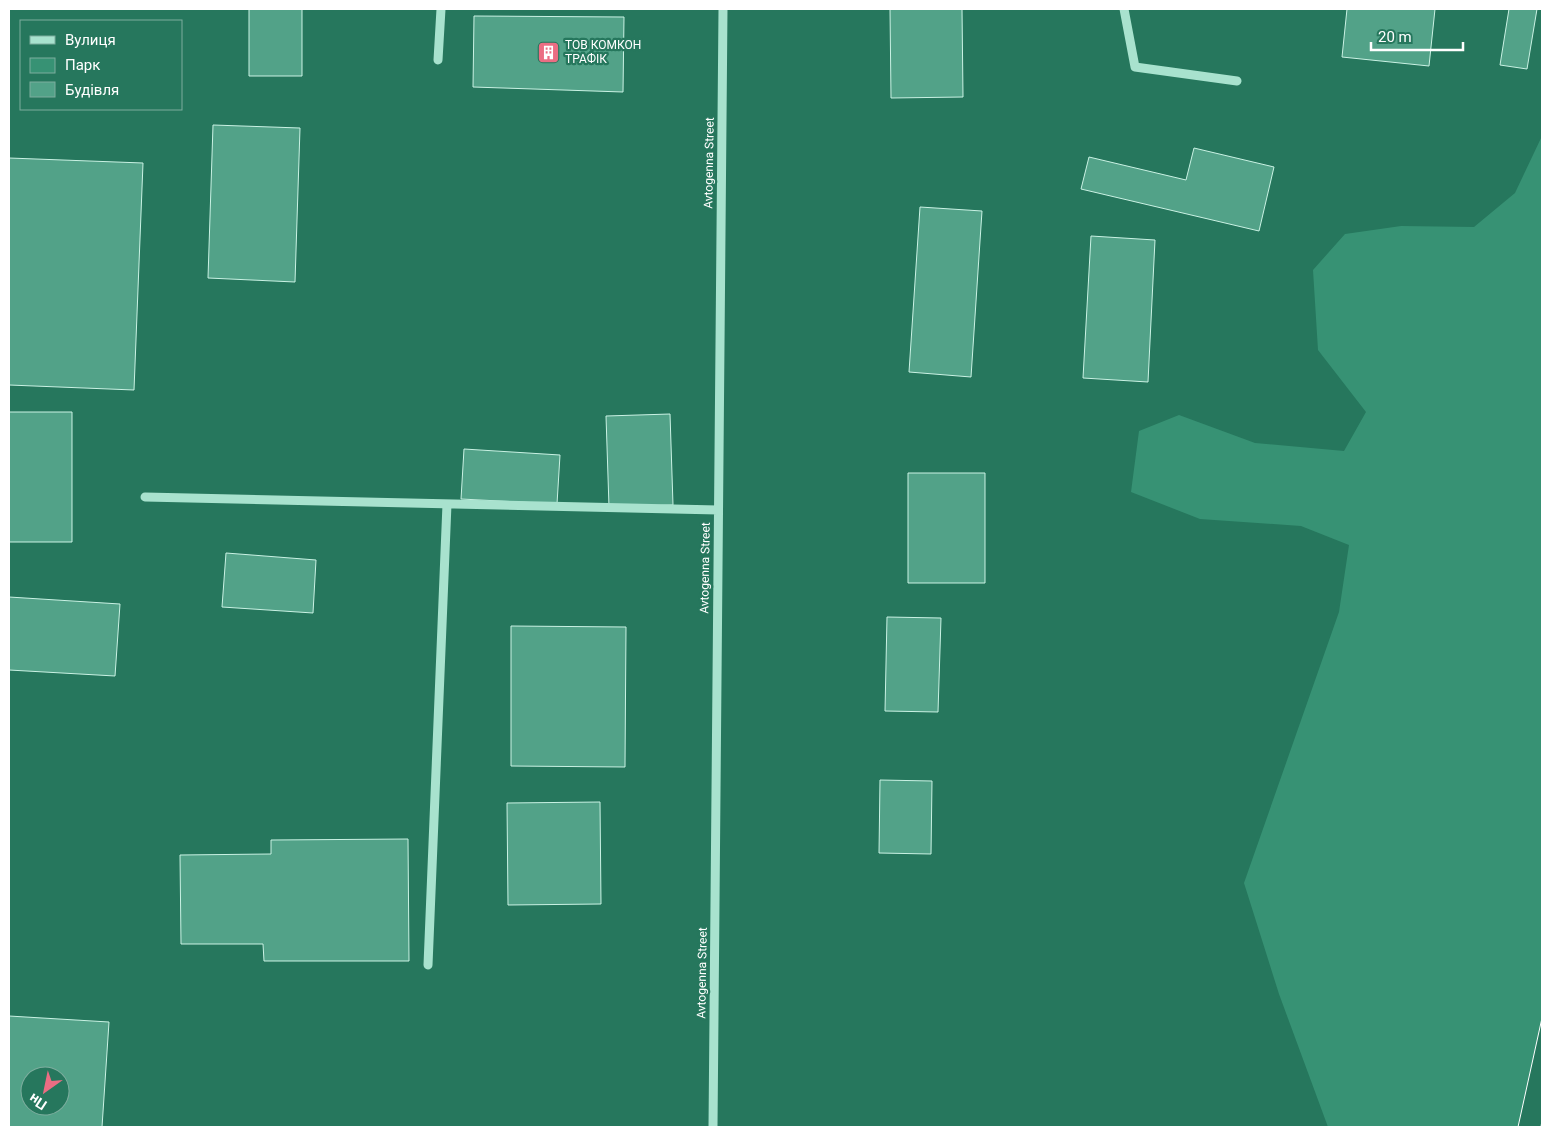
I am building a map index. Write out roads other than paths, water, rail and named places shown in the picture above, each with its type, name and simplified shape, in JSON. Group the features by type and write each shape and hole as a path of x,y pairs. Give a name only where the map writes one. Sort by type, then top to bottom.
{"street":[{"path":"438,60 440,9"},
{"name":"Avtogenna Street","path":"713,1127 723,9"},
{"path":"1124,9 1135,67 1237,81"},
{"path":"145,497 718,510"},
{"path":"428,964 447,504"}],"tram line":[{"path":"1518,1127 1542,1018"},
{"path":"1541,1127 1542,1120"}],"place":[{"name":"ТОВ КОМКОН ТРАФІК","path":"549,52"}]}
